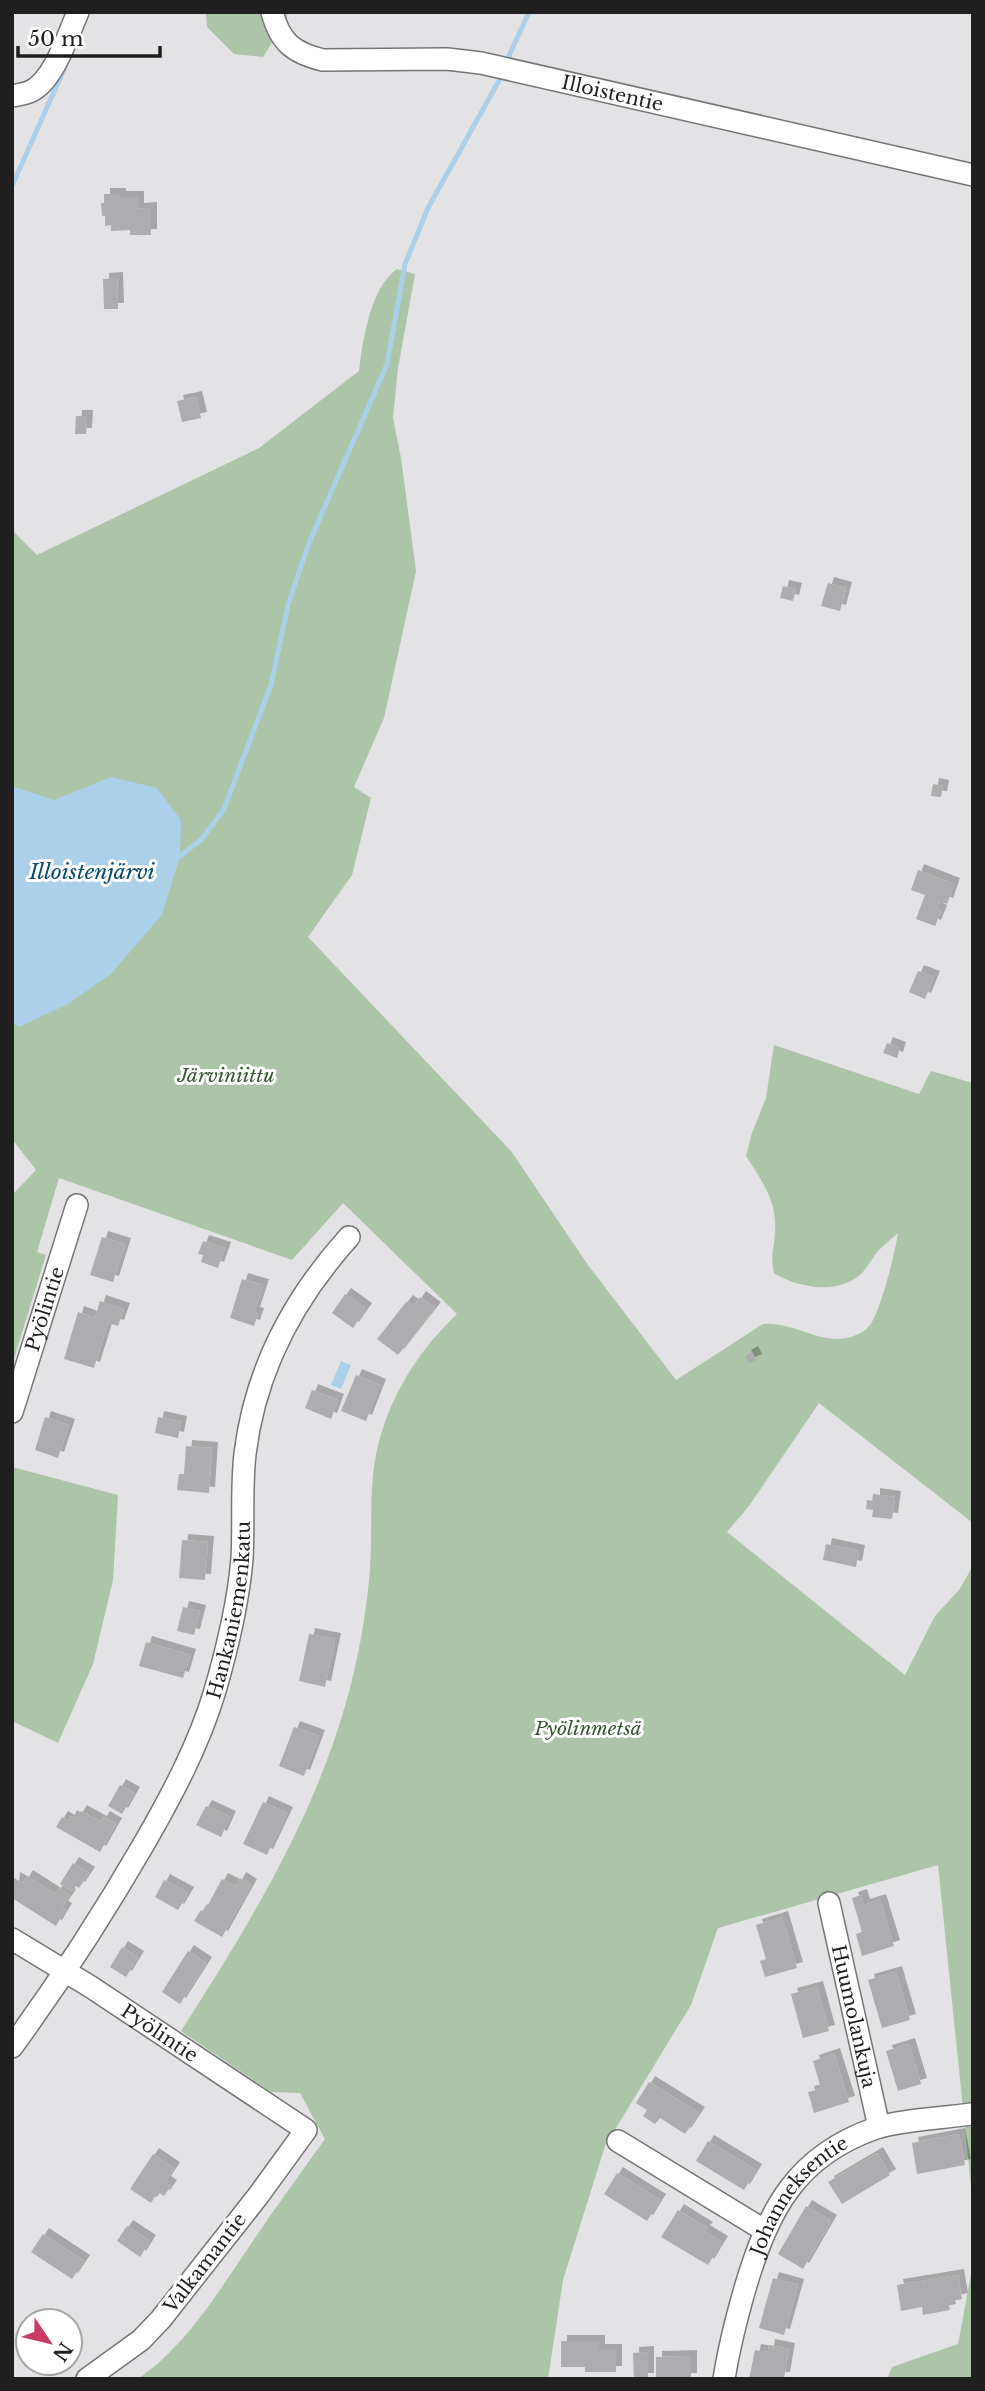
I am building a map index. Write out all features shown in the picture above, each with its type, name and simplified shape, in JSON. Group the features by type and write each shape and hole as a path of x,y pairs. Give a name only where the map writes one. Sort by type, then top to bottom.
{"street":[{"path":"12,96 30,92 43,82 56,62 78,12"},
{"name":"Illoistentie","path":"272,12 275,24 295,51 323,60 447,59 481,63 973,175"},
{"name":"Pyölintie","path":"12,1412 77,1205"},
{"name":"Hankaniemenkatu","path":"12,2047 65,1973 123,1881 198,1738 228,1646 237,1601 242,1560 246,1452 264,1372 292,1314 313,1281 349,1237"},
{"name":"Huumolankuja","path":"829,1903 879,2127"},
{"name":"Pyölintie","path":"12,1939 91,1987 306,2130"},
{"name":"Johanneksentie","path":"724,2379 738,2311 764,2231 778,2204 796,2180 827,2151 851,2137 879,2127 971,2114"},
{"name":"Valkamantie","path":"87,2379 141,2340 161,2319 306,2130"},
{"path":"618,2141 764,2231"}],"green space":[{"path":"206,12 287,12 287,19 263,57 234,54 207,27"},
{"path":"397,269 415,274 398,368 393,418 416,571 384,718 354,787 371,798 352,875 308,937 511,1151 588,1265 676,1380 763,1324 782,1325 836,1339 859,1334 874,1318 887,1281 898,1233 878,1251 861,1274 841,1285 806,1285 774,1273 774,1211 768,1192 746,1156 766,1098 774,1045 919,1094 931,1071 973,1083 973,1523 819,1403 749,1506 727,1532 905,1675 935,1616 959,1590 973,1566 973,2206 938,1865 718,1928 691,2005 605,2146 563,2280 548,2379 138,2379 187,2334 325,2139 300,2093 271,2092 181,2031 275,1874 296,1834 331,1750 350,1689 364,1622 370,1570 373,1475 383,1429 412,1367 457,1314 343,1203 292,1260 59,1178 37,1252 46,1255 12,1365 12,1195 36,1170 12,1139 12,530 37,555 259,448 359,371 374,301 380,289"},
{"path":"12,1467 118,1495 113,1580 93,1664 58,1743 12,1721"},
{"path":"973,2264 973,2379 887,2379 892,2367 958,2344"}],"water":[{"name":"Illoistenjärvi","path":"111,777 157,788 181,820 180,856 162,915 111,974 68,1004 19,1027 12,1022 12,786 54,800"},
{"path":"341,1361 351,1365 341,1389 331,1385"}],"building":[{"path":"104,194 138,197 138,209 151,208 151,235 130,235 130,230 111,231 111,225 105,226 101,203 104,203"},
{"path":"117,278 118,309 104,309 103,279"},
{"path":"196,397 201,418 182,422 177,401"},
{"path":"76,416 87,416 86,434 75,434"},
{"path":"828,583 846,588 840,611 821,606"},
{"path":"783,586 796,589 793,601 780,598"},
{"path":"933,784 943,786 941,797 931,796"},
{"path":"918,870 954,884 947,904 940,901 937,909 941,911 935,926 916,919 925,895 911,890"},
{"path":"918,971 934,977 925,999 909,992"},
{"path":"887,1043 900,1048 897,1058 883,1053"},
{"path":"102,1237 125,1244 113,1282 90,1275"},
{"path":"203,1241 225,1248 218,1268 201,1262 203,1255 198,1254"},
{"path":"242,1279 263,1285 254,1313 258,1314 254,1326 230,1318"},
{"path":"345,1294 366,1309 353,1328 332,1313"},
{"path":"420,1297 435,1308 398,1355 377,1339 407,1301 414,1306"},
{"path":"100,1301 124,1309 118,1326 108,1323 94,1368 64,1359 78,1312 95,1318"},
{"path":"752,1352 756,1360 749,1363 745,1356"},
{"path":"356,1375 380,1385 366,1421 341,1411"},
{"path":"312,1390 338,1400 331,1419 305,1408"},
{"path":"45,1417 69,1425 58,1458 35,1450"},
{"path":"158,1417 181,1422 178,1438 155,1433"},
{"path":"186,1446 212,1448 209,1493 177,1490 179,1474 184,1474"},
{"path":"874,1494 895,1497 892,1519 872,1517 873,1510 866,1509 867,1500 874,1501"},
{"path":"182,1540 208,1542 205,1580 179,1578"},
{"path":"826,1544 859,1551 856,1567 823,1560"},
{"path":"183,1607 200,1611 194,1635 177,1631"},
{"path":"309,1634 335,1639 325,1687 299,1681"},
{"path":"146,1642 190,1655 183,1678 139,1666"},
{"path":"294,1727 319,1736 304,1776 279,1766"},
{"path":"120,1785 134,1793 122,1814 108,1806"},
{"path":"263,1802 287,1813 267,1855 243,1844"},
{"path":"206,1806 230,1817 221,1837 196,1825"},
{"path":"81,1811 101,1822 104,1817 116,1824 100,1852 56,1827 62,1817 69,1821 71,1816 76,1819"},
{"path":"73,1863 89,1873 79,1888 76,1886 72,1892 60,1884"},
{"path":"27,1876 55,1894 59,1888 70,1895 62,1907 66,1909 56,1926 12,1898 14,1878 23,1883"},
{"path":"240,1878 251,1885 222,1937 194,1921 201,1910 204,1912 222,1879 236,1886"},
{"path":"164,1880 188,1893 178,1910 155,1897"},
{"path":"861,1895 864,1905 880,1900 894,1946 862,1956 856,1934 862,1932 852,1898"},
{"path":"782,1917 797,1968 765,1977 760,1961 766,1959 756,1925"},
{"path":"122,1947 138,1957 126,1977 110,1967"},
{"path":"188,1951 206,1963 180,2004 162,1992"},
{"path":"896,1972 910,2020 882,2028 868,1980"},
{"path":"817,1987 829,2031 803,2038 791,1994"},
{"path":"909,2044 921,2084 898,2091 886,2051"},
{"path":"834,2054 849,2102 814,2113 808,2092 821,2089 813,2061"},
{"path":"649,2082 699,2113 685,2134 660,2118 655,2124 643,2116 647,2110 636,2103"},
{"path":"959,2134 965,2165 917,2174 912,2143"},
{"path":"708,2141 756,2170 744,2190 696,2161"},
{"path":"877,2153 890,2175 842,2204 828,2182"},
{"path":"153,2154 174,2168 165,2182 171,2186 164,2196 158,2192 151,2203 130,2189"},
{"path":"617,2173 660,2200 647,2221 604,2194"},
{"path":"806,2206 831,2221 803,2269 778,2254"},
{"path":"678,2210 707,2228 704,2231 722,2242 708,2265 661,2237"},
{"path":"127,2226 150,2241 140,2257 117,2241"},
{"path":"43,2234 84,2261 72,2279 31,2252"},
{"path":"958,2275 962,2299 948,2302 950,2310 923,2315 922,2307 901,2311 897,2285"},
{"path":"773,2278 798,2285 784,2335 759,2328"},
{"path":"561,2341 599,2341 599,2350 616,2350 616,2372 585,2372 585,2367 561,2367"},
{"path":"769,2345 789,2349 784,2378 749,2379 755,2350 768,2352"},
{"path":"648,2352 648,2379 634,2379 633,2353"},
{"path":"691,2356 691,2379 656,2379 656,2357"}],"waterway":[{"path":"508,58 529,12"},
{"path":"12,186 65,67"},
{"path":"180,856 202,839 224,809 271,685 288,605 309,543 387,364 405,264 428,208 501,77"}],"park label":[{"name":"Järviniittu","path":"226,1075"},
{"name":"Pyölinmetsä","path":"588,1728"}]}
